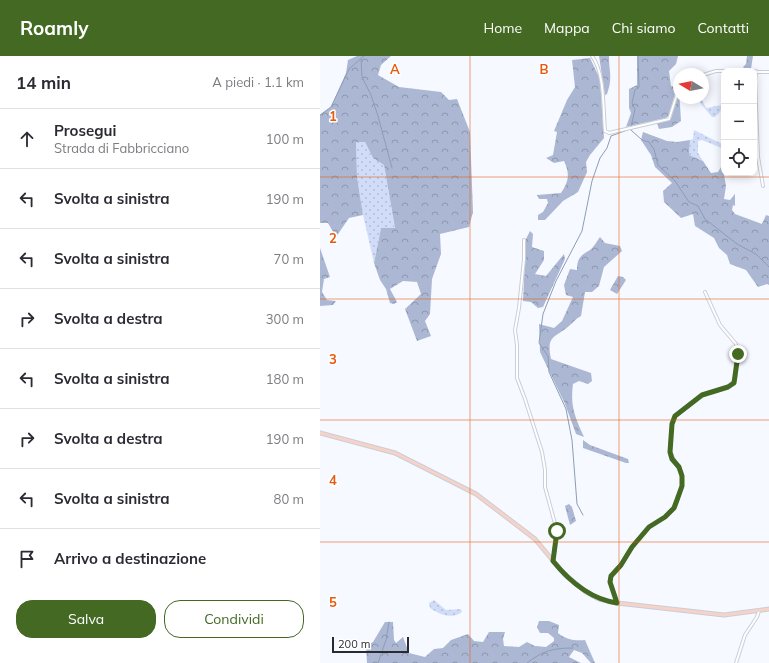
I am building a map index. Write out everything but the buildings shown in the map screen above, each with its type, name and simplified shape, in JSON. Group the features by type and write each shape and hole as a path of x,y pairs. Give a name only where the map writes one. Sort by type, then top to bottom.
{"main road":[{"path":"320,433 395,453 476,494 535,539 567,576 588,593 601,599 617,603 730,615 769,610"}],"street":[{"path":"592,56 598,66 603,89 602,100 605,132 612,133 634,126 668,119 673,104"},
{"path":"709,73 716,70 721,71"},
{"path":"757,72 769,72"},
{"path":"756,104 758,157 763,186"},
{"path":"524,240 524,258 519,308 514,330 517,345 517,378 526,399 542,452 546,493 557,531 553,561"},
{"path":"617,603 610,582 611,576 649,527 670,512 682,486 681,471 672,459 670,452 673,420 682,409 702,395 728,387 735,380 738,358 736,344 720,325 705,292"},
{"path":"736,663 745,634 757,617 759,611"}],"shaded area":[{"path":"701,104 704,104 706,108 721,105 720,112 715,117 712,117"},
{"path":"694,130 721,144 721,148 702,140 698,141 698,153 703,161 689,155 690,140 693,139"},
{"path":"356,142 365,142 373,158 384,165 395,229 381,228 374,263 363,215 357,177"},
{"path":"434,600 446,610 461,609 462,612 454,616 450,616 437,612 430,608 429,603"}],"green space":[{"path":"357,56 391,56 381,65 378,75 399,87 441,92 449,100 457,99 470,132 473,212 469,227 440,234 441,254 432,279 430,314 425,321 431,336 417,341 405,309 421,294 417,282 403,281 390,289 397,302 394,304 390,303 386,289 380,280 374,263 381,228 395,228 384,165 373,158 365,142 356,142 357,177 363,215 349,218 336,237 328,223 320,223 320,115 331,107 346,73 348,60"},
{"path":"599,56 609,56 610,84 607,94 605,95"},
{"path":"637,56 678,56 676,64 669,71 671,86 673,86 673,101 669,115 666,118 626,127 631,113 629,108 629,89 637,85"},
{"path":"747,56 753,56 751,68 744,68 743,67 746,64"},
{"path":"590,58 600,79 604,138 586,162 587,172 578,192 563,201 545,220 538,220 538,215 543,212 548,203 547,199 539,199 537,195 561,193 566,185 568,177 564,161 554,163 546,158 553,155 557,132 554,131 567,100 575,87 572,60"},
{"path":"675,104 680,104 681,121 672,127 659,129 657,123 671,118"},
{"path":"643,132 667,141 677,142 690,140 689,155 703,161 711,173 718,172 721,167 721,176 724,176 726,186 724,199 730,200 735,194 735,206 733,205 732,210 735,214 762,224 766,215 769,216 769,285 767,284 758,287 746,270 730,264 727,255 719,248 714,238 695,226 693,214 681,218 664,202 663,191 672,183 655,167 651,155 641,140"},
{"path":"530,231 533,234 532,247 544,251 544,260 535,274 546,276 564,254 565,259 543,307 538,308 531,302 523,301 526,239"},
{"path":"600,237 605,243 620,246 622,251 604,267 599,286 592,292 585,292 581,316 556,335 551,341 550,345 551,359 591,373 592,381 588,384 579,381 573,384 572,392 574,411 584,437 576,434 565,404 540,352 539,324 554,328 562,321 573,297 566,295 564,285 570,269 577,270 580,257 594,246"},
{"path":"320,248 330,277 324,279 322,292 327,300 336,301 333,305 320,306"},
{"path":"618,276 623,277 626,280 617,294 610,290"},
{"path":"583,440 590,445 628,459 629,463 583,448"},
{"path":"569,504 572,507 576,521 570,525 565,506"},
{"path":"539,621 549,621 559,625 558,633 568,639 585,640 595,663 591,663 582,653 574,650 569,657 581,663 367,663 366,646 373,642 385,622 393,622 394,640 396,643 403,637 409,653 425,657 434,649 443,648 451,640 468,634 474,641 483,642 489,632 505,632 503,639 504,646 519,647 527,642 535,646 546,647 554,641 554,638 548,633 540,633 537,627"}],"waterway":[{"path":"320,115 331,107 349,69 364,56"},
{"path":"631,127 635,109 632,103 635,90 639,87 638,56"},
{"path":"361,59 362,77 371,95 378,116 392,168"},
{"path":"583,515 577,504 572,440 566,409 549,372 548,356 539,343 543,314 556,281 582,231 592,181 600,158 607,148 611,136 630,129"},
{"path":"631,130 642,140 649,142 654,149 658,165 675,181 689,202 698,206 705,219 737,244 756,254 769,267"},
{"path":"378,663 386,640 389,622"},
{"path":"527,663 548,651 573,648"}],"route":[{"path":"557,531 553,561 557,566 567,576 592,595 617,603 610,582 612,573 624,562 632,547 649,527 665,517 674,508 682,486 683,480 681,471 672,459 670,452 673,420 682,409 702,395 728,387 734,383 738,354"}]}
